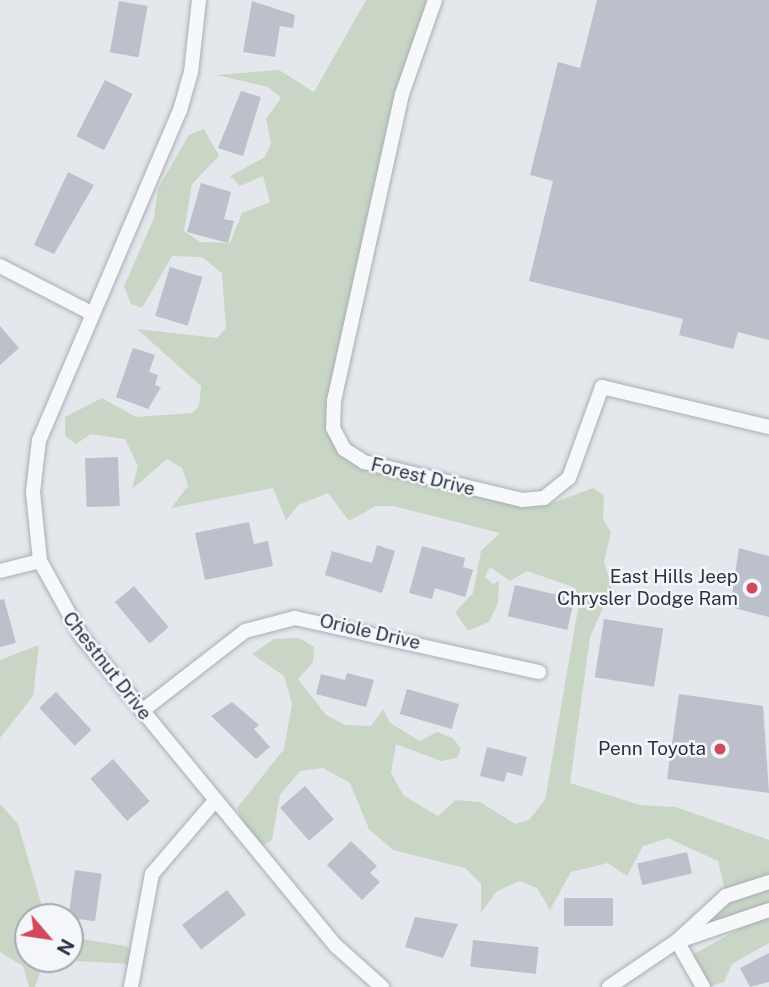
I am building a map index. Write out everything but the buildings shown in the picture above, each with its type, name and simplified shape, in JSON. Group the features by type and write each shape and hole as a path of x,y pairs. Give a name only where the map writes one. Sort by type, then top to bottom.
{"street":[{"name":"Chestnut Drive","path":"200,0 191,72 180,110 39,440 33,492 40,561 68,618 215,802 336,946 382,987"},
{"name":"Forest Drive","path":"435,0 402,94 334,401 333,428 344,449 364,462 522,500 544,498 569,478 602,387 769,427"},
{"path":"0,265 91,313"},
{"path":"0,571 40,561"},
{"name":"Oriole Drive","path":"142,711 245,631 295,618 539,672"},
{"path":"131,987 152,874 215,802"},
{"path":"608,987 677,941 726,896 769,882"},
{"path":"677,941 769,910"},
{"path":"677,941 703,987"}],"green space":[{"path":"366,0 435,0 420,33 333,428 364,462 544,506 593,488 604,495 603,519 611,533 604,562 612,588 590,637 570,783 640,805 676,807 769,840 769,910 677,941 726,895 718,861 668,838 643,846 627,876 608,863 571,872 550,910 537,888 519,881 496,892 481,913 481,884 465,868 393,850 369,829 350,783 323,768 300,771 280,795 272,840 263,845 249,838 237,808 284,749 292,704 284,676 252,654 274,639 299,638 314,647 313,662 298,679 326,715 345,725 371,726 383,709 390,723 420,741 437,732 453,738 461,749 457,758 441,761 396,744 391,773 404,796 438,816 456,800 480,802 515,824 529,820 545,800 580,597 573,587 527,571 510,581 490,567 485,577 493,584 499,581 498,603 489,622 468,631 455,612 473,593 481,551 500,533 393,506 376,506 349,521 328,493 298,505 286,520 273,488 171,508 188,486 182,468 167,459 132,489 138,466 125,439 91,434 76,444 65,436 65,417 102,398 136,417 192,413 199,406 201,386 137,329 217,338 226,328 222,273 202,257 172,256 142,308 131,304 124,286 154,218 158,188 189,135 204,129 219,156 192,184 184,231 200,242 230,243 242,213 270,202 263,176 240,186 230,176 265,157 271,143 266,119 281,98 268,87 217,75 279,70 314,92"},
{"path":"39,645 33,696 0,738 0,660"},
{"path":"0,804 18,824 41,903 14,903 14,961 0,952"},
{"path":"759,918 769,919 769,943 732,964 724,982 706,987 687,964 694,954"},
{"path":"84,939 125,946 133,950 131,964 84,962"},
{"path":"25,973 40,973 35,987 29,987"}],"place":[{"name":"East Hills Jeep Chrysler Dodge Ram","path":"752,588"},
{"name":"Penn Toyota","path":"720,749"}]}
